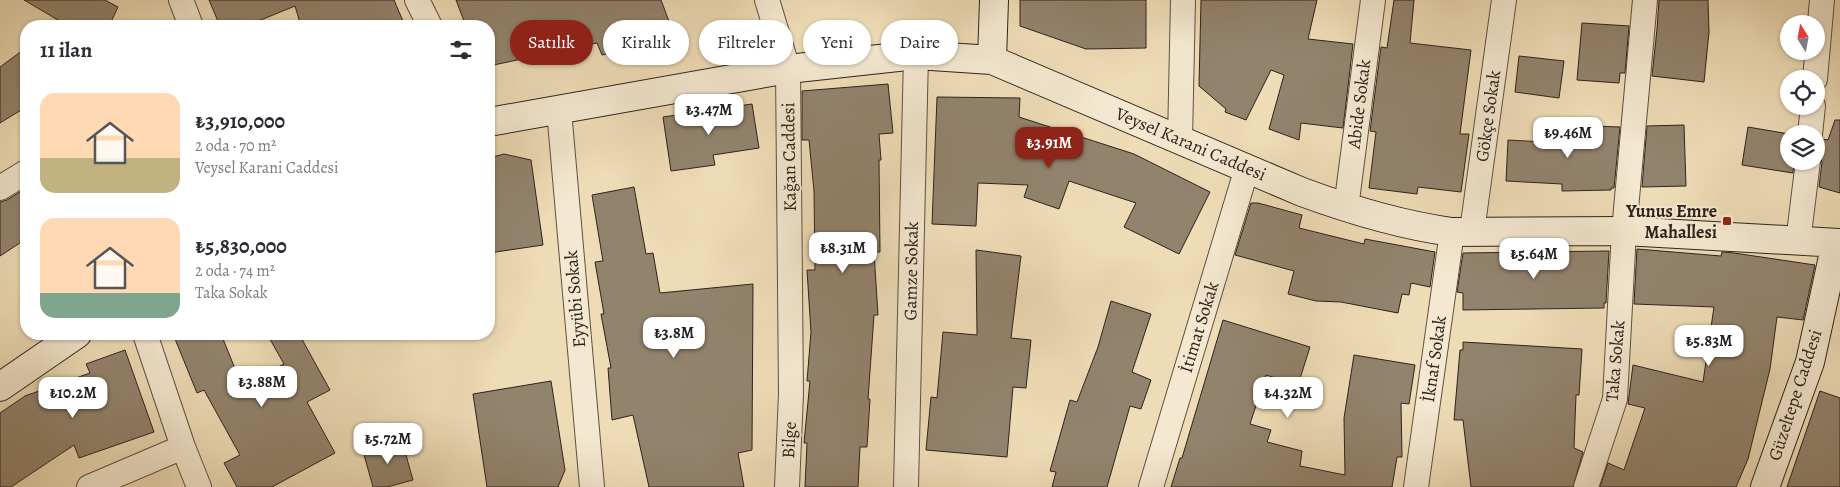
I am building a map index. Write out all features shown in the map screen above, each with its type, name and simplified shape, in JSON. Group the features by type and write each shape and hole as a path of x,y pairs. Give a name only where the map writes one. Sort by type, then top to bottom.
{"main road":[{"path":"992,60 994,0"},
{"name":"Veysel Karani Caddesi","path":"958,58 992,60 1302,192 1346,208 1428,228 1462,232 1624,231 1838,243"},
{"name":"Veysel Karani Caddesi","path":"495,121 788,69 881,59"},
{"name":"Güzeltepe Caddesi","path":"1765,487 1810,362 1838,243"},
{"path":"0,388 68,340"}],"street":[{"path":"181,0 189,20"},
{"path":"418,0 427,20"},
{"name":"Kağan Caddesi","path":"766,0 788,69 791,394"},
{"path":"1180,140 1182,0"},
{"name":"Abide Sokak","path":"1346,208 1373,0"},
{"name":"Gökçe Sokak","path":"1462,232 1504,0"},
{"name":"Taka Sokak","path":"1586,487 1614,399 1624,231 1645,0"},
{"path":"1816,70 1822,0"},
{"name":"Gamze Sokak","path":"906,487 916,65"},
{"name":"Eyyübi Sokak","path":"559,110 592,487"},
{"name":"İtimat Sokak","path":"1151,487 1247,168"},
{"path":"1798,242 1807,170"},
{"path":"0,188 20,176"},
{"name":"İknaf Sokak","path":"1416,487 1462,232"},
{"path":"147,340 183,447 199,487"},
{"name":"Bilge","path":"787,487 791,394"},
{"path":"89,487 183,447"}],"building":[{"path":"24,0 105,0 118,7 112,20 58,20"},
{"path":"209,0 394,0 402,20 299,20 295,6 261,20 217,20"},
{"path":"456,0 661,0 668,20 603,20 602,55 597,43 593,44 593,20 510,20 510,62 495,65 495,20 464,20"},
{"path":"1020,0 1146,0 1146,48 1086,49 1020,26"},
{"path":"1201,0 1317,0 1308,39 1353,44 1343,128 1301,123 1299,140 1269,129 1284,75 1271,70 1246,120 1225,112 1226,109 1199,86"},
{"path":"1394,0 1414,0 1410,43 1471,50 1460,134 1469,134 1461,192 1418,187 1417,194 1369,188 1376,132 1370,131 1381,47 1387,48"},
{"path":"1659,0 1708,0 1709,32 1704,82 1652,76"},
{"path":"1582,23 1629,26 1625,73 1620,73 1619,83 1577,80"},
{"path":"20,52 20,111 0,123 0,67"},
{"path":"1519,56 1564,61 1559,98 1515,92"},
{"path":"888,84 893,133 879,134 881,160 879,160 880,252 874,252 878,315 874,315 868,399 870,399 867,447 860,447 858,487 805,487 807,443 804,443 810,381 807,381 811,332 807,270 815,270 814,191 809,140 802,140 802,91"},
{"path":"937,97 1020,98 1019,117 1134,154 1210,192 1179,254 1124,227 1136,203 1069,181 1059,209 1024,197 1028,185 978,183 976,226 932,224"},
{"path":"752,104 759,148 713,155 715,165 671,171 663,117"},
{"path":"1835,120 1840,120 1840,193 1819,187 1821,170 1825,170 1825,140 1828,140"},
{"path":"1562,125 1620,127 1614,188 1611,188 1611,190 1562,191 1562,184 1506,181 1508,140 1562,143"},
{"path":"1684,125 1686,186 1642,187 1647,126"},
{"path":"1748,127 1780,132 1780,170 1793,170 1793,173 1742,165"},
{"path":"504,154 531,160 543,245 495,252 495,156"},
{"path":"634,187 646,254 653,253 660,293 753,284 752,450 738,453 744,487 649,487 633,415 612,420 608,368 611,368 601,314 604,314 595,262 603,261 592,195"},
{"path":"20,192 20,243 0,256 0,202"},
{"path":"1251,203 1258,203 1302,215 1299,228 1364,244 1365,239 1435,252 1430,287 1411,283 1409,295 1402,294 1398,313 1341,302 1316,301 1288,294 1294,271 1235,255"},
{"path":"1637,249 1721,256 1722,252 1734,253 1815,265 1803,320 1777,317 1770,369 1748,459 1736,487 1600,487 1608,463 1624,470 1645,408 1628,404 1633,365 1703,382 1714,307 1634,304"},
{"path":"976,250 1021,256 1011,338 1031,340 1026,388 1013,387 1007,457 926,450 931,397 937,398 943,332 977,335"},
{"path":"1609,251 1606,303 1604,303 1604,308 1463,310 1463,293 1457,292 1463,253"},
{"path":"1111,301 1151,314 1132,372 1151,380 1141,409 1130,406 1107,487 1052,487 1056,472 1050,471 1070,400 1077,402 1098,347"},
{"path":"1223,320 1310,347 1298,385 1266,375 1250,424 1271,430 1267,442 1302,451 1300,466 1345,475 1344,418 1354,355 1415,365 1409,404 1401,403 1402,457 1397,457 1392,487 1171,487 1180,458 1182,458"},
{"path":"175,340 223,340 242,386 284,364 270,340 302,340 330,390 307,402 335,453 272,487 237,487 224,463 240,455 204,390 197,393"},
{"path":"1463,342 1582,349 1579,395 1576,395 1574,448 1583,452 1573,487 1471,487 1463,420 1454,420 1460,350 1463,350"},
{"path":"125,350 154,432 79,458 74,445 11,487 0,487 0,413 25,396 90,373 86,364"},
{"path":"551,381 565,470 558,487 487,487 473,394"},
{"path":"1820,391 1840,398 1840,487 1787,487"},
{"path":"402,441 413,480 387,487 373,487 363,451"}],"place":[{"name":"Yunus Emre Mahallesi","path":"1727,221"}]}
